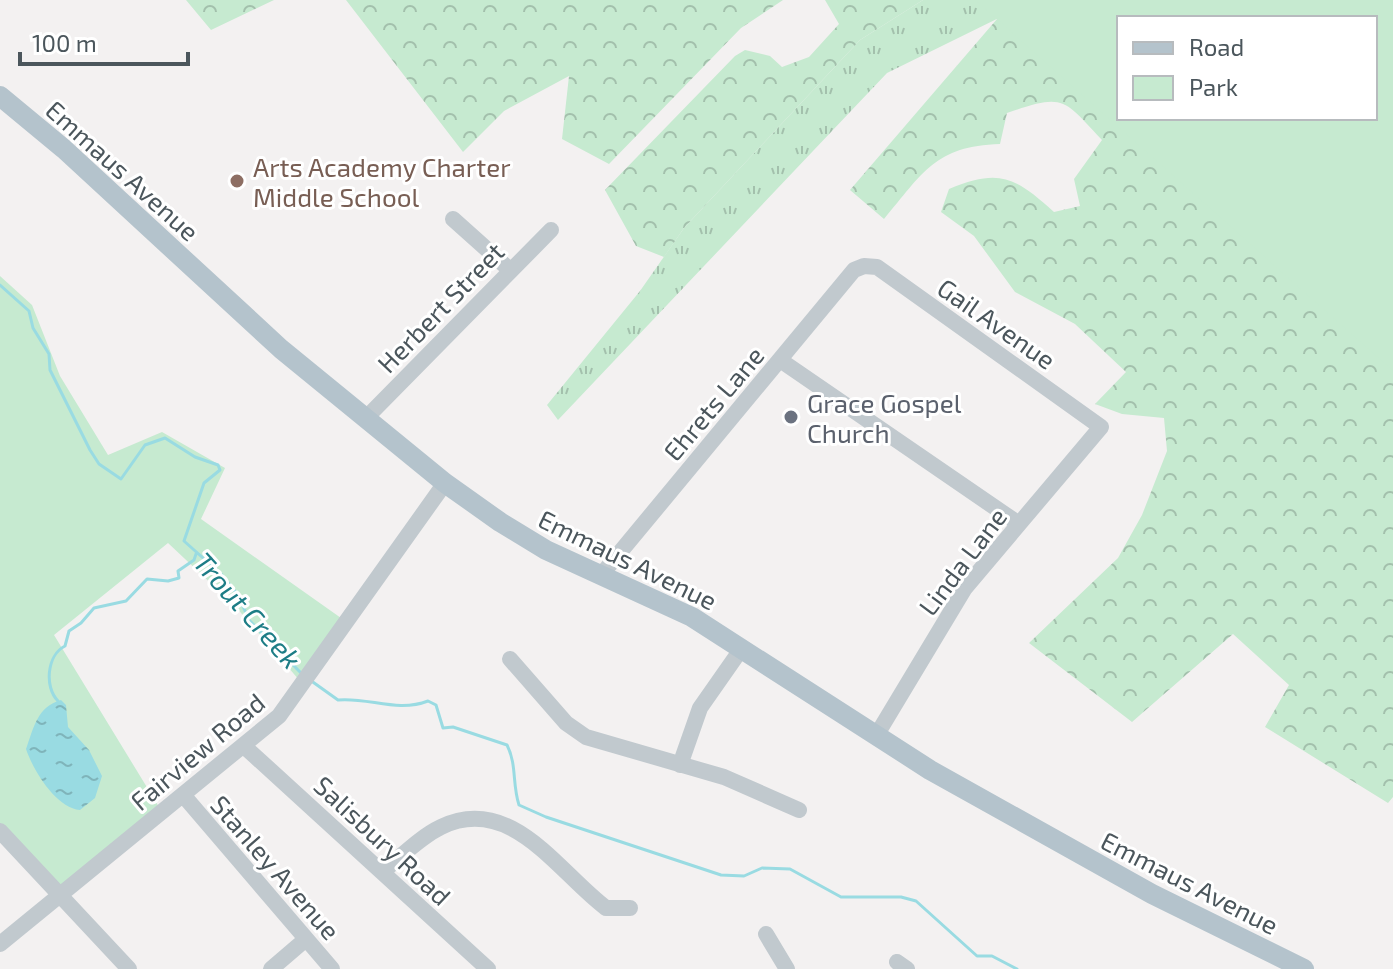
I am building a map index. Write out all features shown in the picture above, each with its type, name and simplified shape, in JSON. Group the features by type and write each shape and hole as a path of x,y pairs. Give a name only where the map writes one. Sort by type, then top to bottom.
{"main road":[{"name":"Emmaus Avenue","path":"0,96 281,349 445,483 515,532 692,617 876,736 1074,852 1304,969"}],"street":[{"path":"453,219 510,270"},
{"name":"Herbert Street","path":"365,419 551,230"},
{"name":"Ehrets Lane","path":"602,574 854,270 864,266"},
{"name":"Gail Avenue","path":"864,266 877,267 1101,427"},
{"path":"780,360 1019,524"},
{"name":"Linda Lane","path":"876,736 954,604 1101,427"},
{"name":"Fairview Road","path":"0,944 245,747 279,716 445,483"},
{"path":"680,765 700,708 742,648"},
{"path":"510,659 579,733 601,743 724,777 799,810"},
{"name":"Salisbury Road","path":"245,747 488,969"},
{"name":"Stanley Avenue","path":"184,796 332,969"},
{"path":"382,872 441,826 486,819 525,835 606,908 622,911 630,908"},
{"path":"0,831 129,969"},
{"path":"766,934 787,969"},
{"path":"271,969 306,939"}],"green space":[{"path":"186,0 274,0 211,30"},
{"path":"346,0 783,0 741,28 609,164 562,139 569,76 504,111 463,152"},
{"path":"825,0 923,0 860,40 684,228 664,257 636,246 605,190 735,56 745,50 770,56 782,67 809,57 839,24"},
{"path":"923,0 1393,0 1377,16 1117,16 1011,12 887,73 558,420 547,405 640,291 684,228 860,40"},
{"path":"975,0 1393,0 1393,371"},
{"path":"1011,12 1117,18 1117,120 1377,120 1393,52 1393,797 1388,803 1265,727 1289,685 1233,634 1132,722 1029,643 1118,558 1142,515 1167,451 1164,418 1122,414 1095,404 1126,372 1075,324 1015,292 974,236 941,212 949,189 994,178 1017,184 1054,212 1080,206 1074,179 1102,140 1070,108 1061,103 1040,103 1007,113 1000,144 960,150 932,165 884,219 850,190 997,19"},
{"path":"0,276 32,305 60,376 108,455 162,432 225,468 201,519 341,618 300,681 235,606 168,543 54,635 159,807 60,886 0,825"}],"water":[{"path":"61,700 66,705 68,727 89,750 102,776 95,798 80,810 62,803 54,795 40,777 26,749 41,713"}],"waterway":[{"name":"Trout Creek","path":"0,285 29,311 33,328 49,354 50,370 99,464 121,479 145,445 165,438 195,457 218,465 220,470 204,483 184,541 221,574 238,595 249,620 301,673"},
{"path":"58,701 49,680 51,664 54,656 65,646 69,631 94,608 126,601 147,579 168,581 179,578 178,571 194,560 196,554"},
{"name":"Trout Creek","path":"310,680 338,700 394,705 428,701 436,705 443,728 453,727 507,745 519,805 546,817 721,875 744,876 762,868 790,869 841,897 901,897 916,901 977,956 992,956 1017,969"}],"place":[{"name":"Arts Academy Charter Middle School","path":"237,181"},
{"name":"Grace Gospel Church","path":"791,417"}]}
